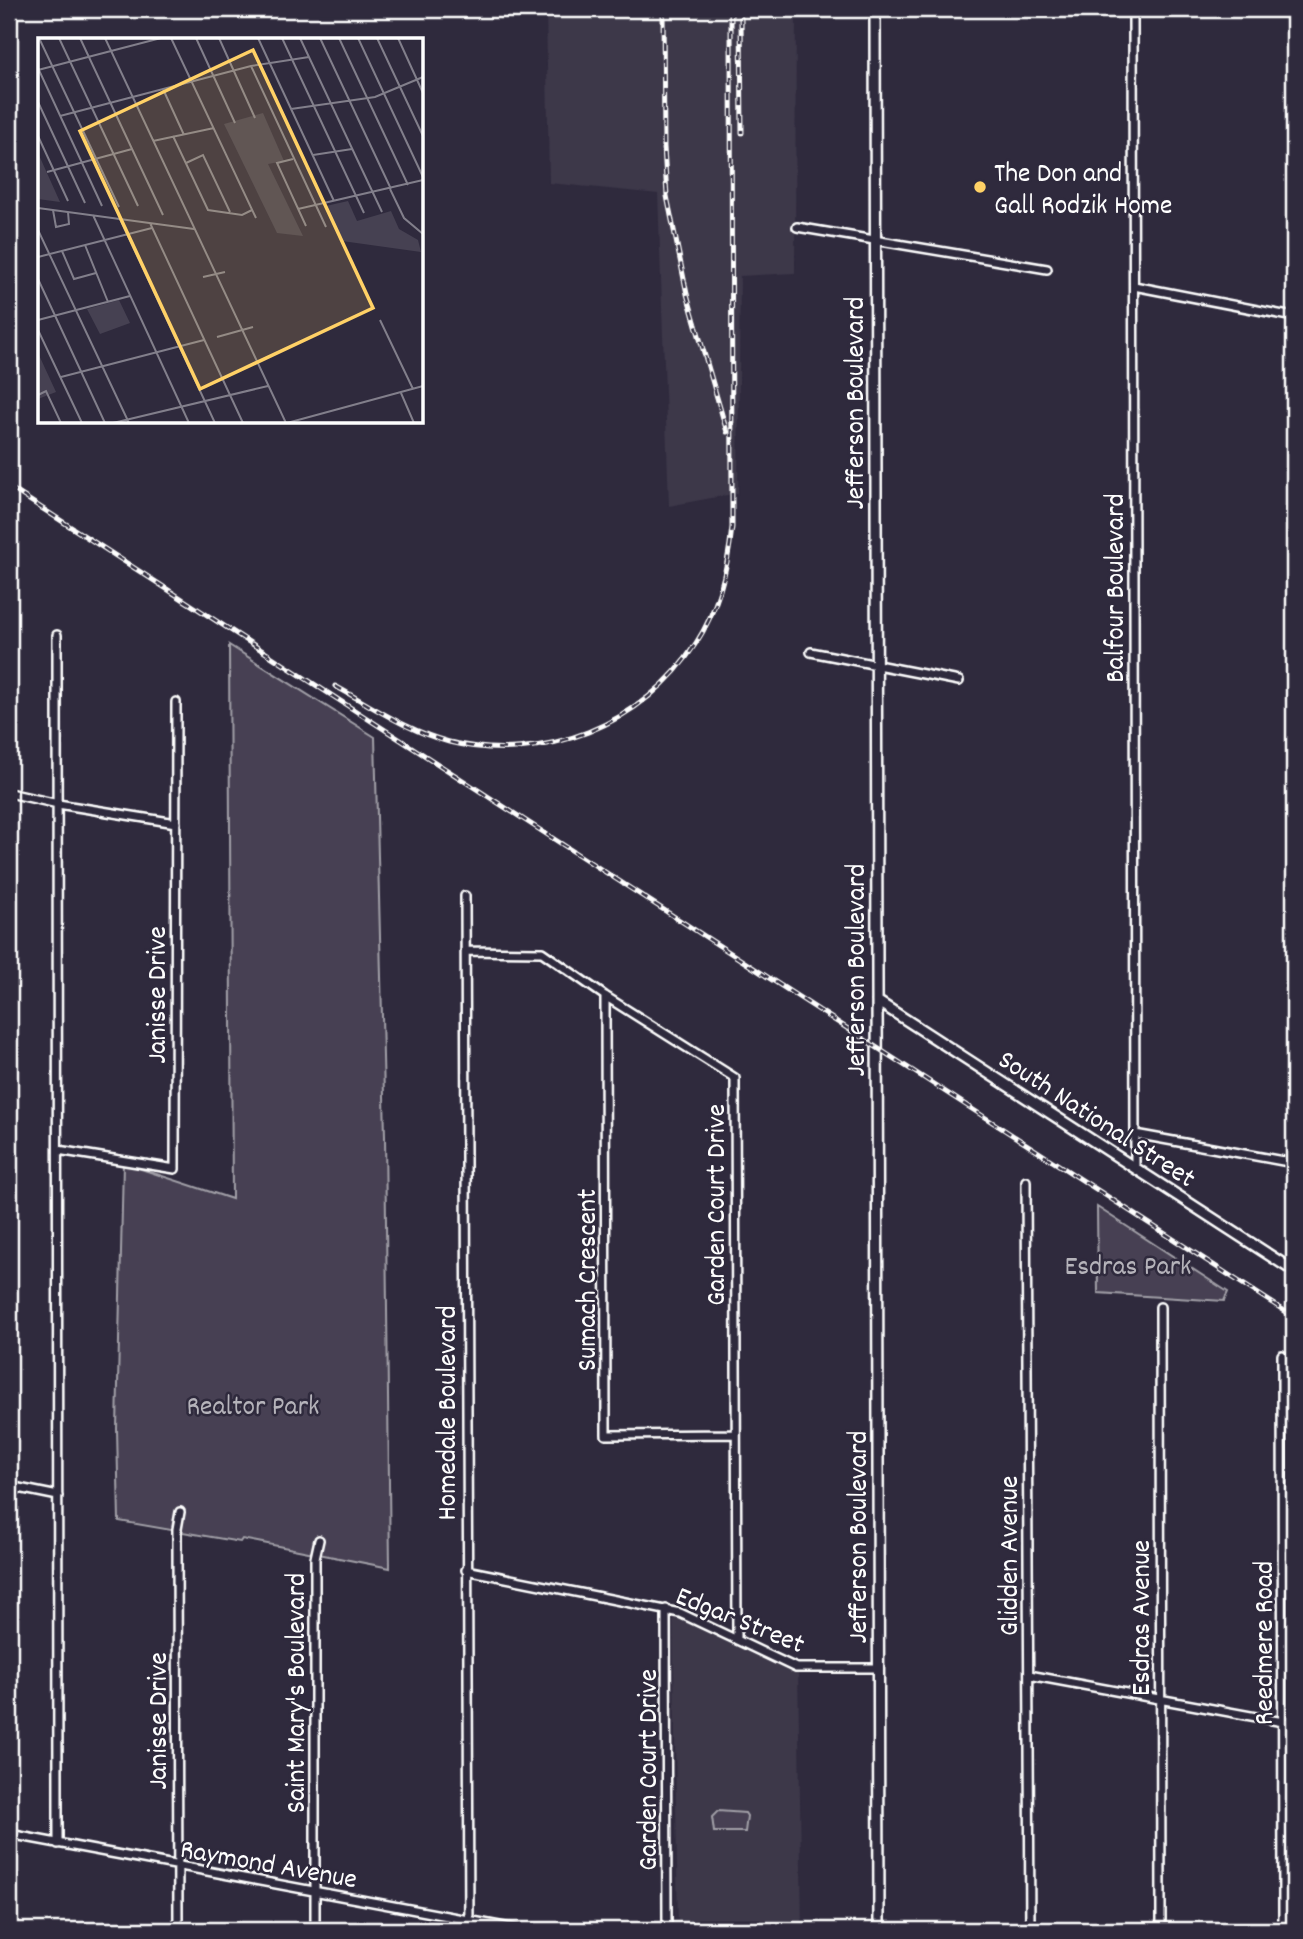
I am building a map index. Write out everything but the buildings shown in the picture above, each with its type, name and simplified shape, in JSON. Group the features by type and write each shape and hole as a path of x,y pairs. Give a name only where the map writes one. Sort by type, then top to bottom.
{"street":[{"name":"Jefferson Boulevard","path":"875,9 879,1930"},
{"name":"Balfour Boulevard","path":"1133,9 1135,1167"},
{"path":"797,226 1047,269"},
{"path":"1134,286 1294,317"},
{"path":"57,635 58,1844"},
{"path":"811,652 959,681"},
{"name":"Janisse Drive","path":"58,1150 175,1169 176,702"},
{"path":"9,793 176,824"},
{"name":"Homedale Boulevard","path":"465,896 466,1570 470,1926"},
{"name":"Garden Court Drive","path":"466,951 542,953 735,1078 737,1639"},
{"name":"Sumach Crescent","path":"605,996 606,1435 735,1434"},
{"name":"South National Street","path":"877,1001 1294,1270"},
{"path":"1135,1134 1294,1163"},
{"name":"Glidden Avenue","path":"1026,1181 1030,1930"},
{"name":"Esdras Avenue","path":"1160,1307 1161,1930"},
{"name":"Reedmere Road","path":"1283,1355 1283,1930"},
{"path":"9,1486 58,1496"},
{"name":"Janisse Drive","path":"177,1930 177,1529 180,1512"},
{"name":"Saint Mary's Boulevard","path":"315,1930 315,1558 319,1539"},
{"name":"Edgar Street","path":"466,1570 680,1613 796,1668 879,1668"},
{"name":"Garden Court Drive","path":"666,1609 667,1930"},
{"path":"1029,1675 1294,1724"},
{"name":"Raymond Avenue","path":"9,1834 315,1891 470,1926 522,1930"}],"shaded area":[{"path":"546,9 796,9 795,273 740,276 738,493 669,506 658,194 549,183"},
{"path":"673,1611 798,1666 802,1930 678,1930"}],"green space":[{"name":"Realtor Park","path":"229,645 375,737 385,1136 390,1568 242,1539 240,1542 119,1521 117,1429 123,1163 232,1199"},
{"name":"Esdras Park","path":"1097,1207 1228,1292 1224,1301 1098,1293"},
{"path":"718,1811 745,1813 745,1832 714,1832 712,1817"}],"railway":[{"path":"663,9 667,196 687,294 727,432"},
{"path":"335,686 404,725 434,737 484,748 520,748 555,742 588,732 620,716 649,696 675,672 704,630 721,587 732,527 731,9"},
{"path":"741,18 742,133"},
{"path":"9,487 1294,1317"}],"place":[{"name":"The Don and Gall Rodzik Home","path":"980,187"}]}
